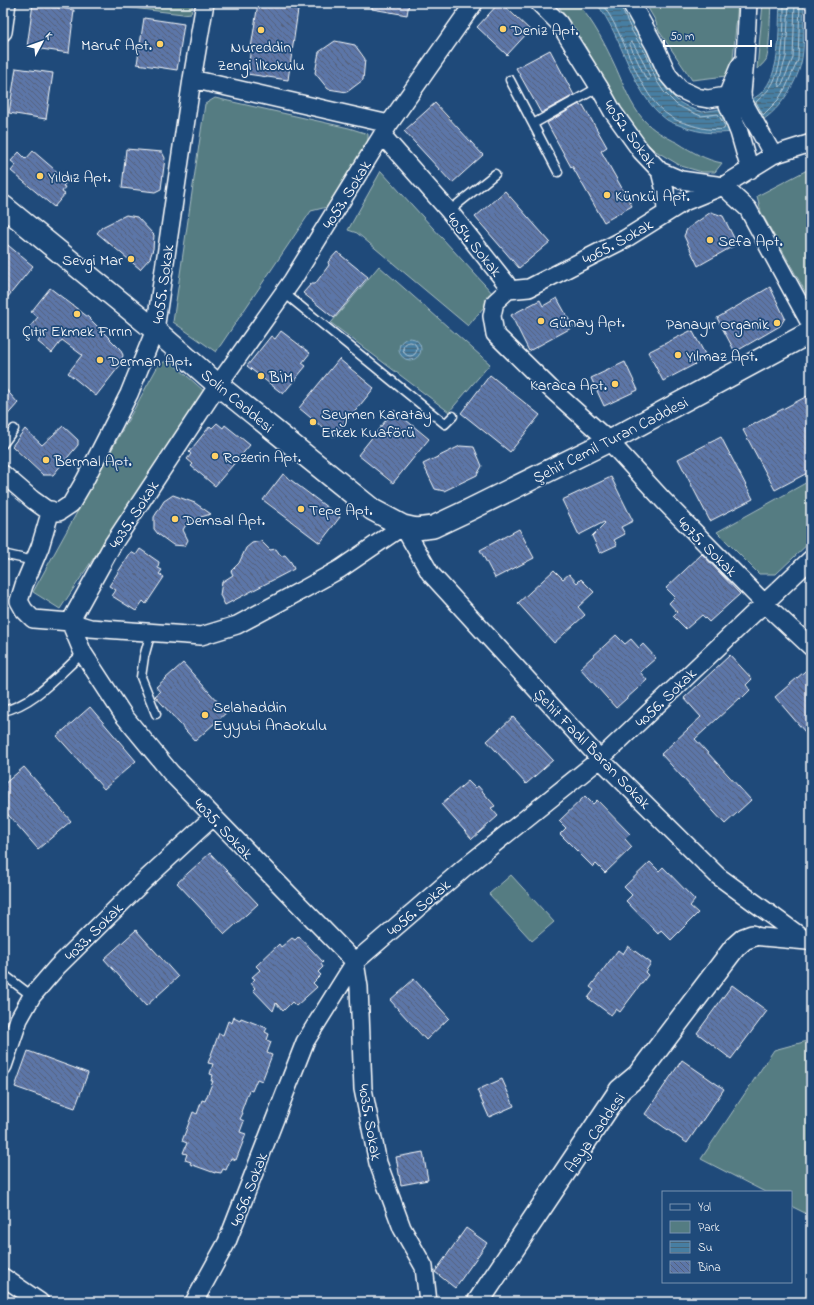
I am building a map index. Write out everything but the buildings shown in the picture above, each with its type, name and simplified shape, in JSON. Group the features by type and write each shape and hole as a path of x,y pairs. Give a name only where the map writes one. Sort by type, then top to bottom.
{"street":[{"path":"3,32 8,3"},
{"name":"4055. Sokak","path":"51,510 59,512 71,504 85,480 129,394 156,330 192,79 205,3"},
{"name":"4053. Sokak","path":"218,385 283,292 386,129 474,3"},
{"name":"4052. Sokak","path":"539,3 559,24 599,87 612,112 637,146 660,171 681,180 723,186"},
{"path":"631,3 655,46 668,75 680,89 697,97 736,100 756,125 773,155"},
{"path":"748,3 745,59 740,67 736,100 739,132 750,170"},
{"path":"192,79 386,129"},
{"name":"4054. Sokak","path":"386,129 506,282 508,290 496,302 492,316 495,334 551,389 609,441"},
{"name":"4065. Sokak","path":"508,290 528,288 625,239 684,202 723,186 773,155 811,143"},
{"path":"660,171 665,191 666,213"},
{"path":"723,186 748,209 811,326"},
{"name":"Solin Caddesi","path":"3,206 156,330 218,385 373,510 403,526"},
{"name":"Şehit Cemil Turan Caddesi","path":"403,526 416,529 433,527 469,510 609,441 811,332"},
{"name":"4035. Sokak","path":"218,385 113,544 70,622 83,653 124,716 171,773 355,962 359,987 363,1089 378,1163 402,1228 424,1267 428,1302"},
{"name":"4075. Sokak","path":"609,441 664,501 764,603 811,647"},
{"path":"3,474 33,500 47,510 51,510 40,547 24,585 20,601 24,610 33,620 70,622 90,628 201,636 237,625 340,569 403,526"},
{"name":"Şehit Fadıl Baran Sokak","path":"403,526 430,573 600,759 718,876 810,940"},
{"name":"4056. Sokak","path":"194,1302 227,1242 306,1042 355,962 464,868 600,759 811,559"},
{"name":"4033. Sokak","path":"3,1066 19,1019 32,996 57,967 141,884 213,817"},
{"path":"752,936 810,940"},
{"name":"Asya Caddesi","path":"478,1302 620,1090 638,1075 735,946 744,939 752,936"},
{"path":"3,1277 40,1302"}],"lane":[{"path":"510,80 558,172"},
{"path":"533,124 599,87"},
{"path":"449,211 495,174"},
{"path":"283,292 445,424 453,416"},
{"path":"3,444 14,430"},
{"path":"3,554 34,561"},
{"path":"151,632 144,657 141,678 156,714"},
{"path":"3,711 14,708 31,700 83,653"},
{"path":"3,974 32,996"}],"green space":[{"path":"107,3 193,3 191,13 183,14 106,5"},
{"path":"556,3 577,3 583,10 604,43 631,101 638,113 647,123 659,133 705,158 722,163 715,172 702,172 681,166 654,150 631,128 578,33"},
{"path":"645,3 738,3 733,59 726,76 692,80 659,31 655,20"},
{"path":"763,3 771,3 769,41 766,60 757,69"},
{"path":"215,98 349,128 368,134 368,143 327,207 311,211 216,352 173,322 205,104"},
{"path":"811,168 811,302 761,212 757,196"},
{"path":"381,171 494,295 468,326 357,233 348,230"},
{"path":"379,266 490,364 449,412 331,323"},
{"path":"169,360 204,391 60,609 33,592 159,364"},
{"path":"811,480 811,541 776,574 759,574 717,532"},
{"path":"511,875 554,922 532,941 489,894"},
{"path":"811,1040 811,1216 792,1206 792,1191 763,1191 701,1159 774,1050"}],"water":[{"path":"596,3 622,3 627,9 636,29 651,55 660,79 667,90 679,102 690,108 702,112 720,109 732,132 720,133 696,131 667,120 654,109 636,80 606,17"},
{"path":"780,3 804,3 802,58 797,76 788,94 775,110 761,121 751,100 761,93 773,74 778,51"},
{"path":"410,338 418,341 421,349 418,357 410,360 402,357 399,349 402,341"}],"place":[{"name":"Deniz Apt.","path":"503,29"},
{"name":"Nureddin Zengi İlkokulu","path":"261,30"},
{"name":"Maruf Apt.","path":"160,44"},
{"name":"Yıldız Apt.","path":"40,176"},
{"name":"Künkül Apt.","path":"607,195"},
{"name":"Sefa Apt.","path":"710,240"},
{"name":"Sevgi Mar","path":"131,259"},
{"name":"Çıtır Ekmek Fırrın","path":"77,314"},
{"name":"Günay Apt.","path":"541,321"},
{"name":"Panayır Organik","path":"777,323"},
{"name":"Yılmaz Apt.","path":"678,355"},
{"name":"Derman Apt.","path":"100,360"},
{"name":"BİM","path":"261,376"},
{"name":"Karaca Apt.","path":"615,384"},
{"name":"Seymen Karatay Erkek Kuaförü","path":"313,422"},
{"name":"Rozerin Apt.","path":"215,456"},
{"name":"Bermal Apt.","path":"46,460"},
{"name":"Tepe Apt.","path":"301,509"},
{"name":"Demsal Apt.","path":"175,519"},
{"name":"Selahaddin Eyyubi Anaokulu","path":"205,715"}]}
